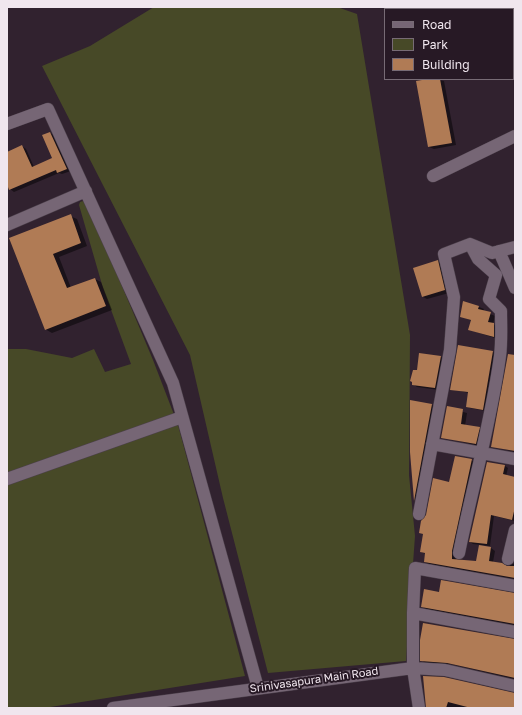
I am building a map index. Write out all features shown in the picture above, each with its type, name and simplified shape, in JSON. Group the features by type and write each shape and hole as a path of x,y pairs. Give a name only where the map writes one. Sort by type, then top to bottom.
{"street":[{"path":"7,124 48,109 173,383 258,688"},
{"path":"433,176 515,136"},
{"path":"7,225 86,191"},
{"path":"459,553 470,498 482,453 500,355 501,311 489,299 496,275 478,259 470,244"},
{"path":"420,514 450,350 454,297 444,254 470,244 492,253 515,247"},
{"path":"499,251 515,288"},
{"path":"7,479 182,417"},
{"path":"432,444 515,459"},
{"path":"508,559 515,530"},
{"path":"419,708 413,668 415,568 515,586"},
{"path":"413,613 515,632"},
{"name":"Srinivasapura Main Road","path":"113,708 179,704 258,688 413,668 445,670 515,686"}],"green space":[{"path":"154,7 337,7 357,14 410,335 409,475 415,536 406,661 268,673 223,498 190,355 42,66 90,46"},
{"path":"86,200 153,360 178,425 245,676 44,708 7,708 7,349 26,349 72,358 94,349 105,372 131,364 103,288 79,205 80,202"}],"building":[{"path":"440,80 452,143 428,147 416,81"},
{"path":"50,132 67,169 57,173 56,170 9,190 7,184 7,152 22,145 32,167 52,158 42,135"},
{"path":"71,214 81,243 53,254 67,288 95,278 106,306 45,330 9,238"},
{"path":"438,260 445,290 422,297 413,268"},
{"path":"463,301 479,306 478,309 491,312 488,322 494,323 494,337 468,330 471,320 460,317"},
{"path":"458,345 493,351 483,410 466,407 468,392 450,390"},
{"path":"419,353 441,356 435,388 412,385 412,382 410,381 413,370 417,370"},
{"path":"508,354 515,355 515,451 491,447"},
{"path":"410,400 432,404 414,501 410,452"},
{"path":"447,406 463,409 461,424 480,427 476,444 441,438"},
{"path":"455,456 472,459 452,551 452,559 476,561 479,545 491,547 489,561 502,563 507,566 515,566 515,578 424,562 425,553 420,552 423,534 419,533 421,521 426,515 433,478 449,482"},
{"path":"487,462 505,465 503,474 515,477 515,507 512,520 491,515 487,544 469,542"},
{"path":"441,580 515,593 515,624 421,607 424,589 439,592"},
{"path":"423,623 515,639 515,678 447,663 420,661 420,640"},
{"path":"423,676 444,677 515,693 515,708 471,708 448,702 446,708 426,708"}]}
